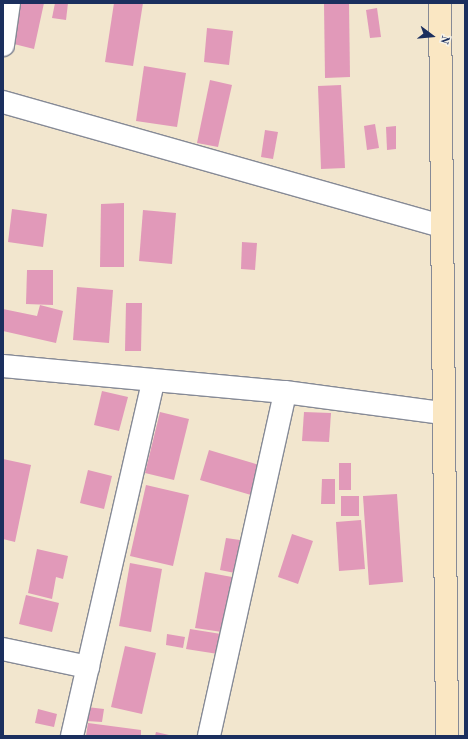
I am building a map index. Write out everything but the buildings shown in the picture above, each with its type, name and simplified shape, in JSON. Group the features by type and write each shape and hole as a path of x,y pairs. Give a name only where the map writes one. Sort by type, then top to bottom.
{"street":[{"path":"3,45 10,3"},
{"path":"440,3 447,736"},
{"path":"3,102 441,226"},
{"path":"3,366 285,392 443,413"},
{"path":"72,736 153,381"},
{"path":"208,736 285,392"},
{"path":"3,649 88,667"}]}
